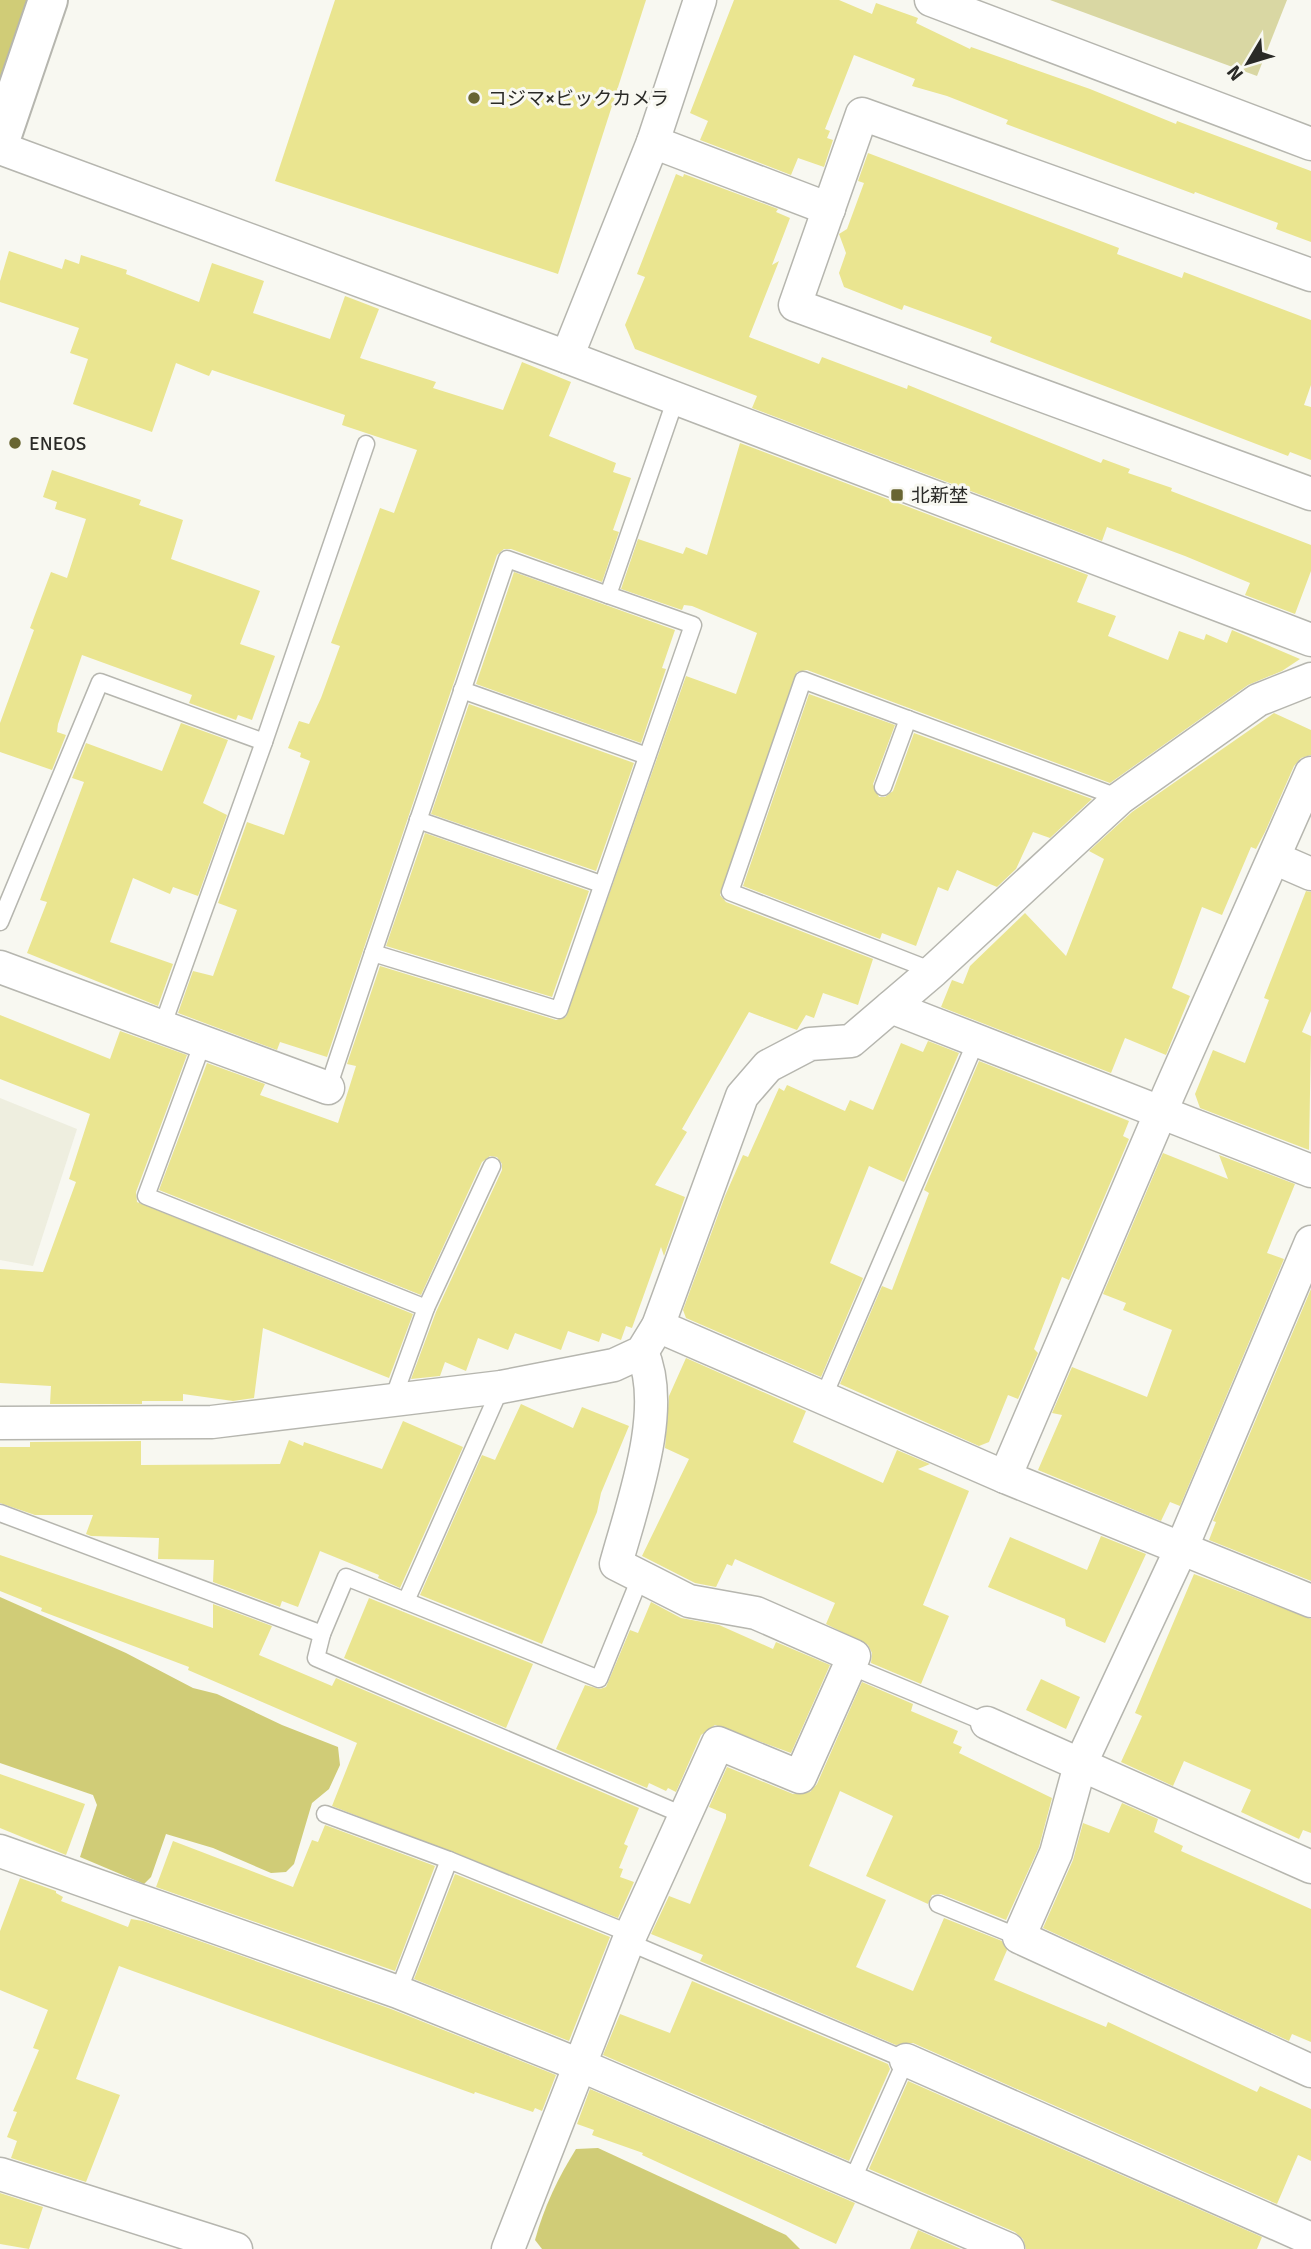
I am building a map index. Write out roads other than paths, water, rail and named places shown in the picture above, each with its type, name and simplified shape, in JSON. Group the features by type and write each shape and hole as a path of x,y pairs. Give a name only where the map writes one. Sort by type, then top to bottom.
{"highway":[{"path":"0,141 48,0"}],"street":[{"path":"567,357 653,142 700,0"},
{"path":"931,0 1311,144"},
{"path":"1311,275 862,114 795,305 1311,494"},
{"path":"653,142 829,209"},
{"path":"0,148 567,357 1311,640"},
{"path":"508,2249 630,1938 718,1742 800,1777 854,1656 756,1613 689,1601 616,1564 647,1451 650,1339 742,1096 768,1066 810,1044 850,1041 933,971 1121,798 1258,700 1311,679"},
{"path":"1004,1477 1311,772"},
{"path":"1274,858 1311,874"},
{"path":"0,967 328,1088"},
{"path":"891,1007 1311,1171"},
{"path":"1311,1242 1182,1547 1080,1765 1056,1853 1019,1937 1311,2071"},
{"path":"0,1423 212,1423 501,1387 614,1365 650,1339"},
{"path":"650,1339 823,1398 1004,1477 1311,1601"},
{"path":"987,1723 1311,1867"},
{"path":"0,1852 398,1993 582,2066 1008,2249"},
{"path":"906,2060 1311,2239"},
{"path":"0,2174 236,2249"}],"lane":[{"path":"608,595 676,398"},
{"path":"162,1027 264,742 366,444"},
{"path":"328,1088 373,953 461,691 507,559 692,625 559,1010 373,953"},
{"path":"933,971 730,892 803,680 1121,798"},
{"path":"0,922 100,682 264,742"},
{"path":"461,691 647,756"},
{"path":"883,787 908,719"},
{"path":"418,820 601,884"},
{"path":"823,1398 977,1039"},
{"path":"203,1042 146,1196 426,1308"},
{"path":"393,1399 426,1308 492,1166"},
{"path":"406,1601 501,1387"},
{"path":"0,1513 322,1634"},
{"path":"640,1578 599,1679 346,1577 322,1634 316,1658 683,1815"},
{"path":"850,1666 987,1723"},
{"path":"325,1814 449,1860 906,2060 852,2181"},
{"path":"398,1993 449,1860"},
{"path":"938,1904 1019,1937"}],"place":[{"name":"コジマ×ビックカメラ","path":"474,98"},
{"name":"ENEOS","path":"15,443"},
{"name":"北新埜","path":"897,495"}]}
